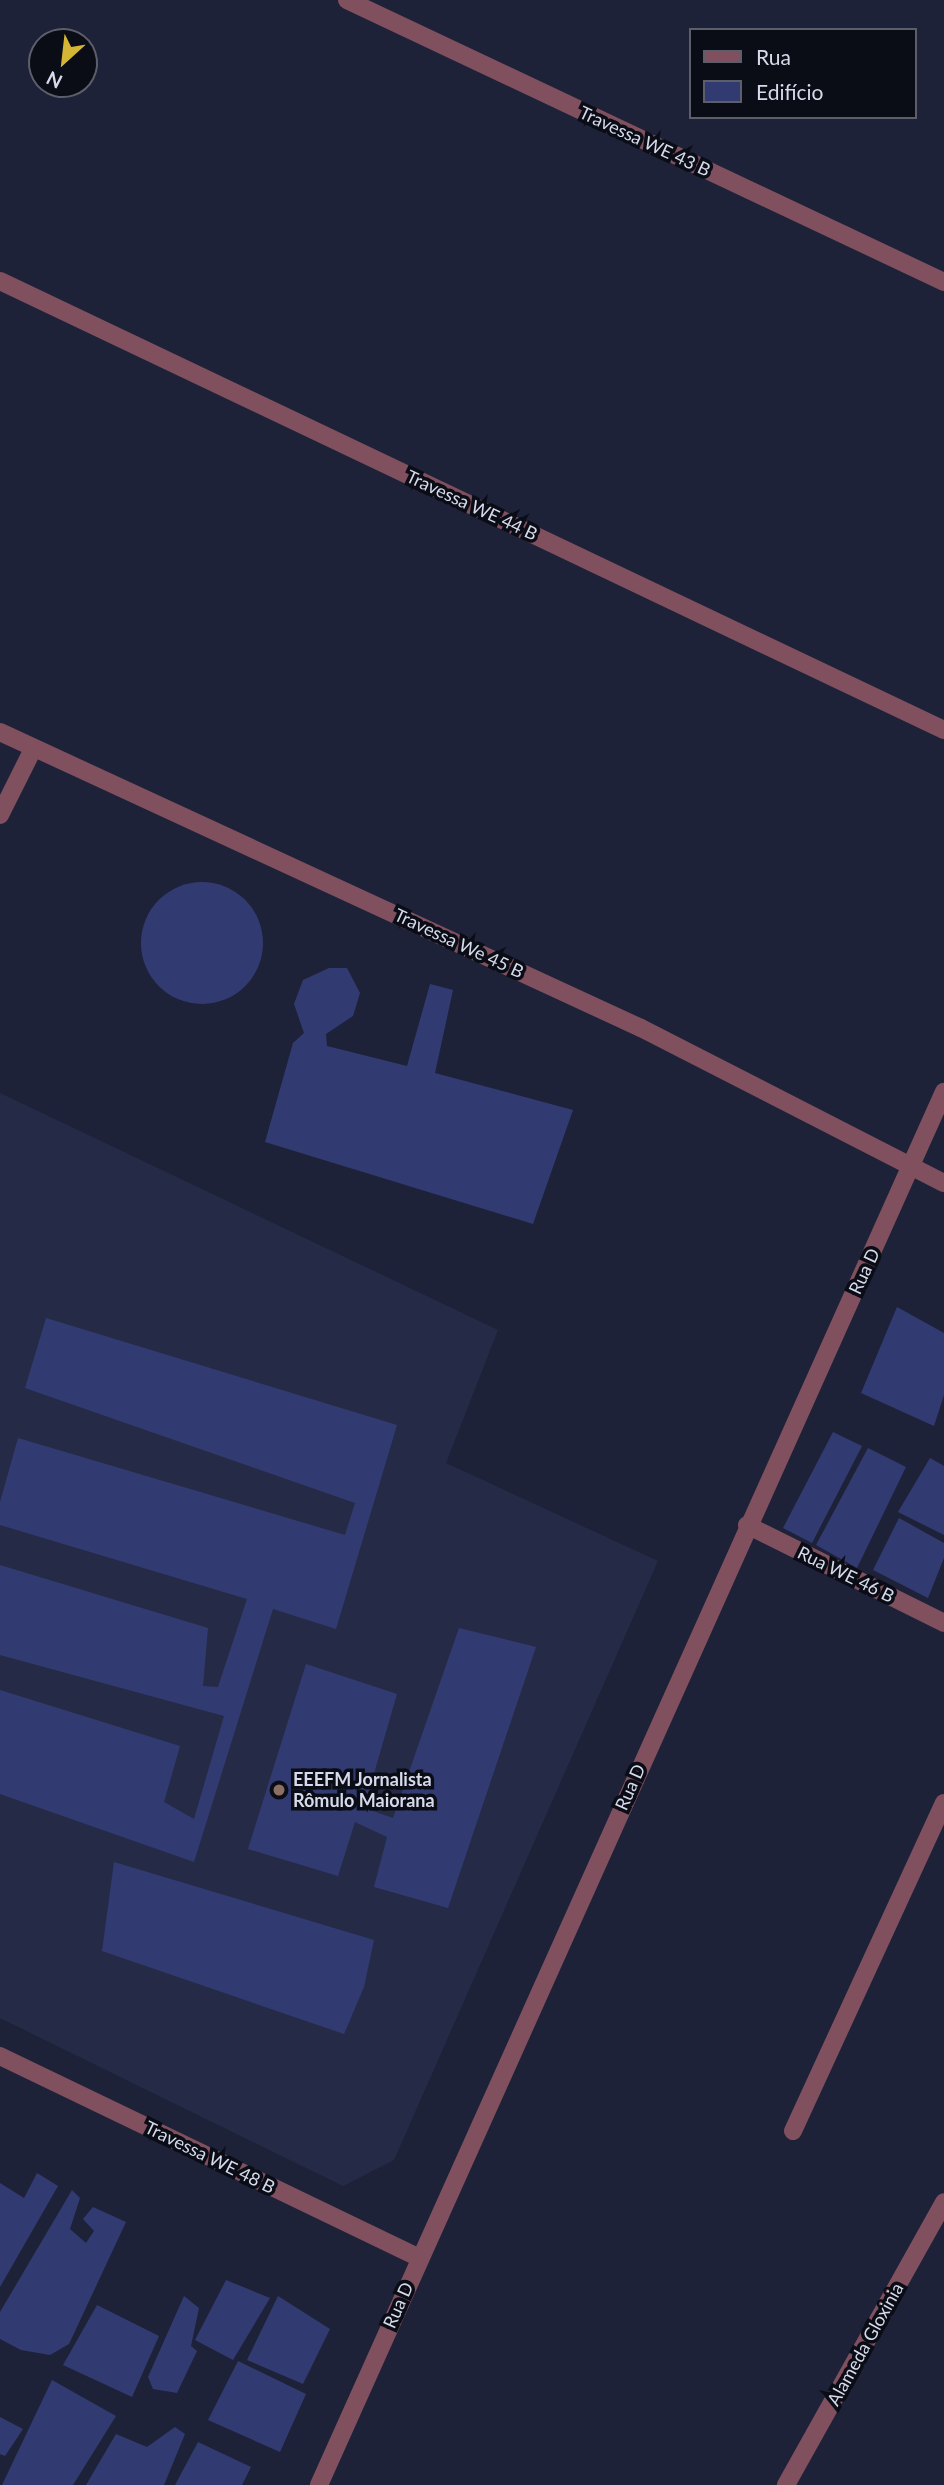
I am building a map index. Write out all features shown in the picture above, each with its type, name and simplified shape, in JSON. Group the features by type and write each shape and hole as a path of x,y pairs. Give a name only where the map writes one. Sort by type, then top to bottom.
{"street":[{"name":"Travessa WE 43 B","path":"347,0 944,282"},
{"name":"Travessa WE 44 B","path":"0,281 944,730"},
{"name":"Travessa We 45 B","path":"0,732 641,1028 911,1167"},
{"path":"0,814 33,749"},
{"name":"Rua D","path":"319,2485 747,1525 944,1091"},
{"path":"911,1167 944,1183"},
{"name":"Rua WE 46 B","path":"747,1525 944,1623"},
{"path":"793,2131 944,1803"},
{"name":"Travessa WE 48 B","path":"0,2056 419,2258"},
{"name":"Alameda Gloxinia","path":"786,2485 944,2202"}],"shaded area":[{"name":"EEEFM Jornalista Rômulo Maiorana","path":"0,1093 498,1330 446,1463 658,1561 394,2160 343,2186 0,2018"}],"building":[{"path":"202,882 225,886 245,900 259,920 263,943 259,966 245,986 225,1000 202,1004 179,1000 159,986 145,966 141,943 145,920 159,900 179,886"},
{"path":"329,968 347,968 360,993 353,1016 326,1034 327,1046 407,1066 430,984 453,990 435,1073 573,1110 533,1224 265,1142 293,1043 304,1033 294,1004 303,980"},
{"path":"897,1307 944,1333 944,1395 934,1426 861,1393"},
{"path":"46,1318 397,1425 336,1629 273,1609 194,1862 0,1794 0,1690 180,1746 164,1802 194,1819 224,1716 0,1655 0,1565 208,1628 203,1686 218,1687 247,1599 0,1525 0,1502 18,1438 345,1535 355,1503 25,1388"},
{"path":"833,1432 862,1446 812,1543 783,1528"},
{"path":"868,1448 906,1467 857,1568 816,1545"},
{"path":"930,1458 944,1466 944,1535 898,1512"},
{"path":"899,1518 944,1543 944,1558 928,1598 873,1570"},
{"path":"459,1628 536,1647 448,1908 374,1887 387,1837 355,1822 338,1876 248,1849 306,1664 397,1694 364,1808 393,1818"},
{"path":"114,1862 374,1940 364,1987 344,2034 102,1951"},
{"path":"37,2173 58,2186 0,2287 0,2183 24,2198"},
{"path":"72,2190 80,2198 70,2229 86,2243 94,2231 83,2219 93,2207 126,2222 69,2344 50,2355 21,2350 0,2339 0,2312"},
{"path":"226,2280 270,2298 233,2360 195,2340"},
{"path":"184,2296 199,2308 191,2346 197,2351 177,2393 153,2389 148,2377"},
{"path":"278,2296 330,2329 303,2384 247,2360"},
{"path":"97,2305 159,2336 132,2397 63,2365"},
{"path":"238,2361 306,2394 280,2452 208,2420"},
{"path":"52,2380 116,2416 73,2485 2,2485"},
{"path":"0,2417 23,2429 5,2456 0,2454"},
{"path":"175,2427 185,2434 164,2485 86,2485 116,2434 147,2447"},
{"path":"198,2442 251,2467 242,2485 175,2485"}],"place":[{"name":"EEEFM Jornalista Rômulo Maiorana","path":"279,1790"}]}
